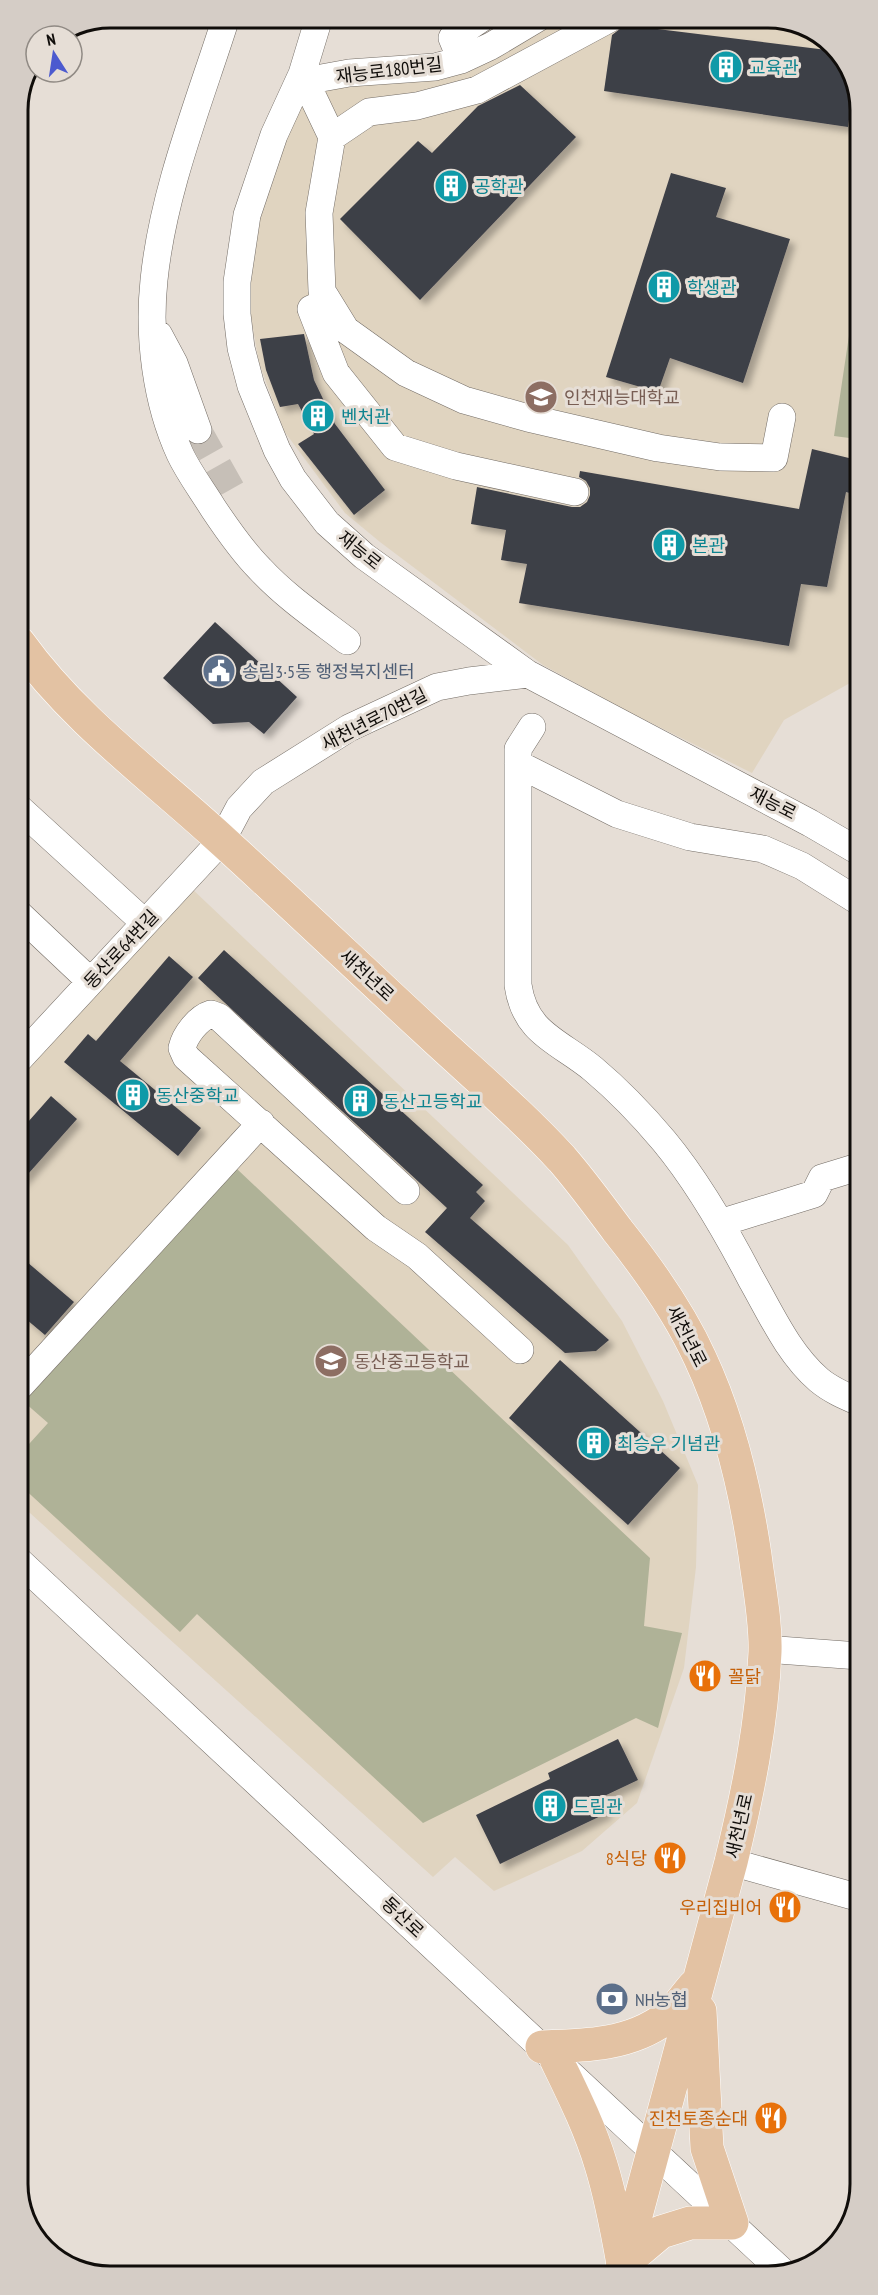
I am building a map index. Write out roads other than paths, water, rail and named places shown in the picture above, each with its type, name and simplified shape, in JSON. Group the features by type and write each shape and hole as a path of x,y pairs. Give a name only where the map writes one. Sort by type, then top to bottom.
{"main road":[{"name":"새천년로","path":"29,656 63,698 222,840 563,1160 649,1270 673,1306 701,1358 730,1437 740,1472 752,1532 765,1649 759,1727 746,1800 731,1862 622,2266"},
{"path":"621,2266 612,2205 601,2163 584,2117 549,2053 629,2037 668,2016 699,1980"},
{"path":"624,2266 661,2232 690,2223 732,2223 707,2148 699,1980"}],"street":[{"path":"223,29 176,177 154,278 153,324 162,400 171,432 192,477 223,523 258,568 290,598 347,641"},
{"name":"재능로","path":"316,29 302,74 274,135 255,186 247,215 237,282 237,314 241,348 251,386 264,420 293,479 327,523 364,556 528,675 810,823 850,846"},
{"path":"460,60 452,38 466,29"},
{"name":"재능로180번길","path":"302,74 316,79 349,73 435,67 460,60 491,46 520,29"},
{"path":"332,136 369,112 417,106 477,90 591,29"},
{"path":"302,74 332,136 319,213 322,291 346,330 406,373 464,400 528,418 658,448 720,457 774,458 782,417"},
{"path":"328,301 311,309 336,373 395,447 456,466 575,492"},
{"path":"153,324 174,363 198,430"},
{"name":"새천년로70번길","path":"222,840 239,808 263,782 349,728 437,687 528,675"},
{"path":"532,727 518,749 518,985 525,1013 547,1037 595,1071 665,1142 720,1223 795,1354 819,1379 833,1390 850,1398"},
{"path":"518,764 617,814 690,837 763,849 801,866 850,896"},
{"path":"29,817 145,923"},
{"name":"동산로64번길","path":"29,1038 90,981 222,840"},
{"path":"29,923 90,981"},
{"path":"406,1191 219,1017 211,1014 204,1016 184,1040 182,1048 186,1057 376,1228 417,1256 520,1350"},
{"path":"29,1376 261,1123"},
{"path":"720,1223 814,1194 822,1178 850,1169"},
{"name":"동산로","path":"29,1570 776,2265"},
{"path":"765,1649 850,1655"},
{"path":"731,1862 850,1895"}],"tunnel":[{"path":"198,430 238,501"}],"place":[{"name":"교육관","path":"726,67"},
{"name":"공학관","path":"451,186"},
{"name":"학생관","path":"664,287"},
{"name":"인천재능대학교","path":"541,397"},
{"name":"벤처관","path":"318,416"},
{"name":"본관","path":"669,545"},
{"name":"송림3·5동 행정복지센터","path":"219,671"},
{"name":"동산중학교","path":"133,1095"},
{"name":"동산고등학교","path":"360,1101"},
{"name":"동산중고등학교","path":"331,1361"},
{"name":"최승우 기념관","path":"594,1443"},
{"name":"꼴닭","path":"705,1676"},
{"name":"드림관","path":"550,1806"},
{"name":"8식당","path":"670,1858"},
{"name":"우리집비어","path":"785,1907"},
{"name":"NH농협","path":"612,1999"},
{"name":"진천토종순대","path":"771,2118"}]}
